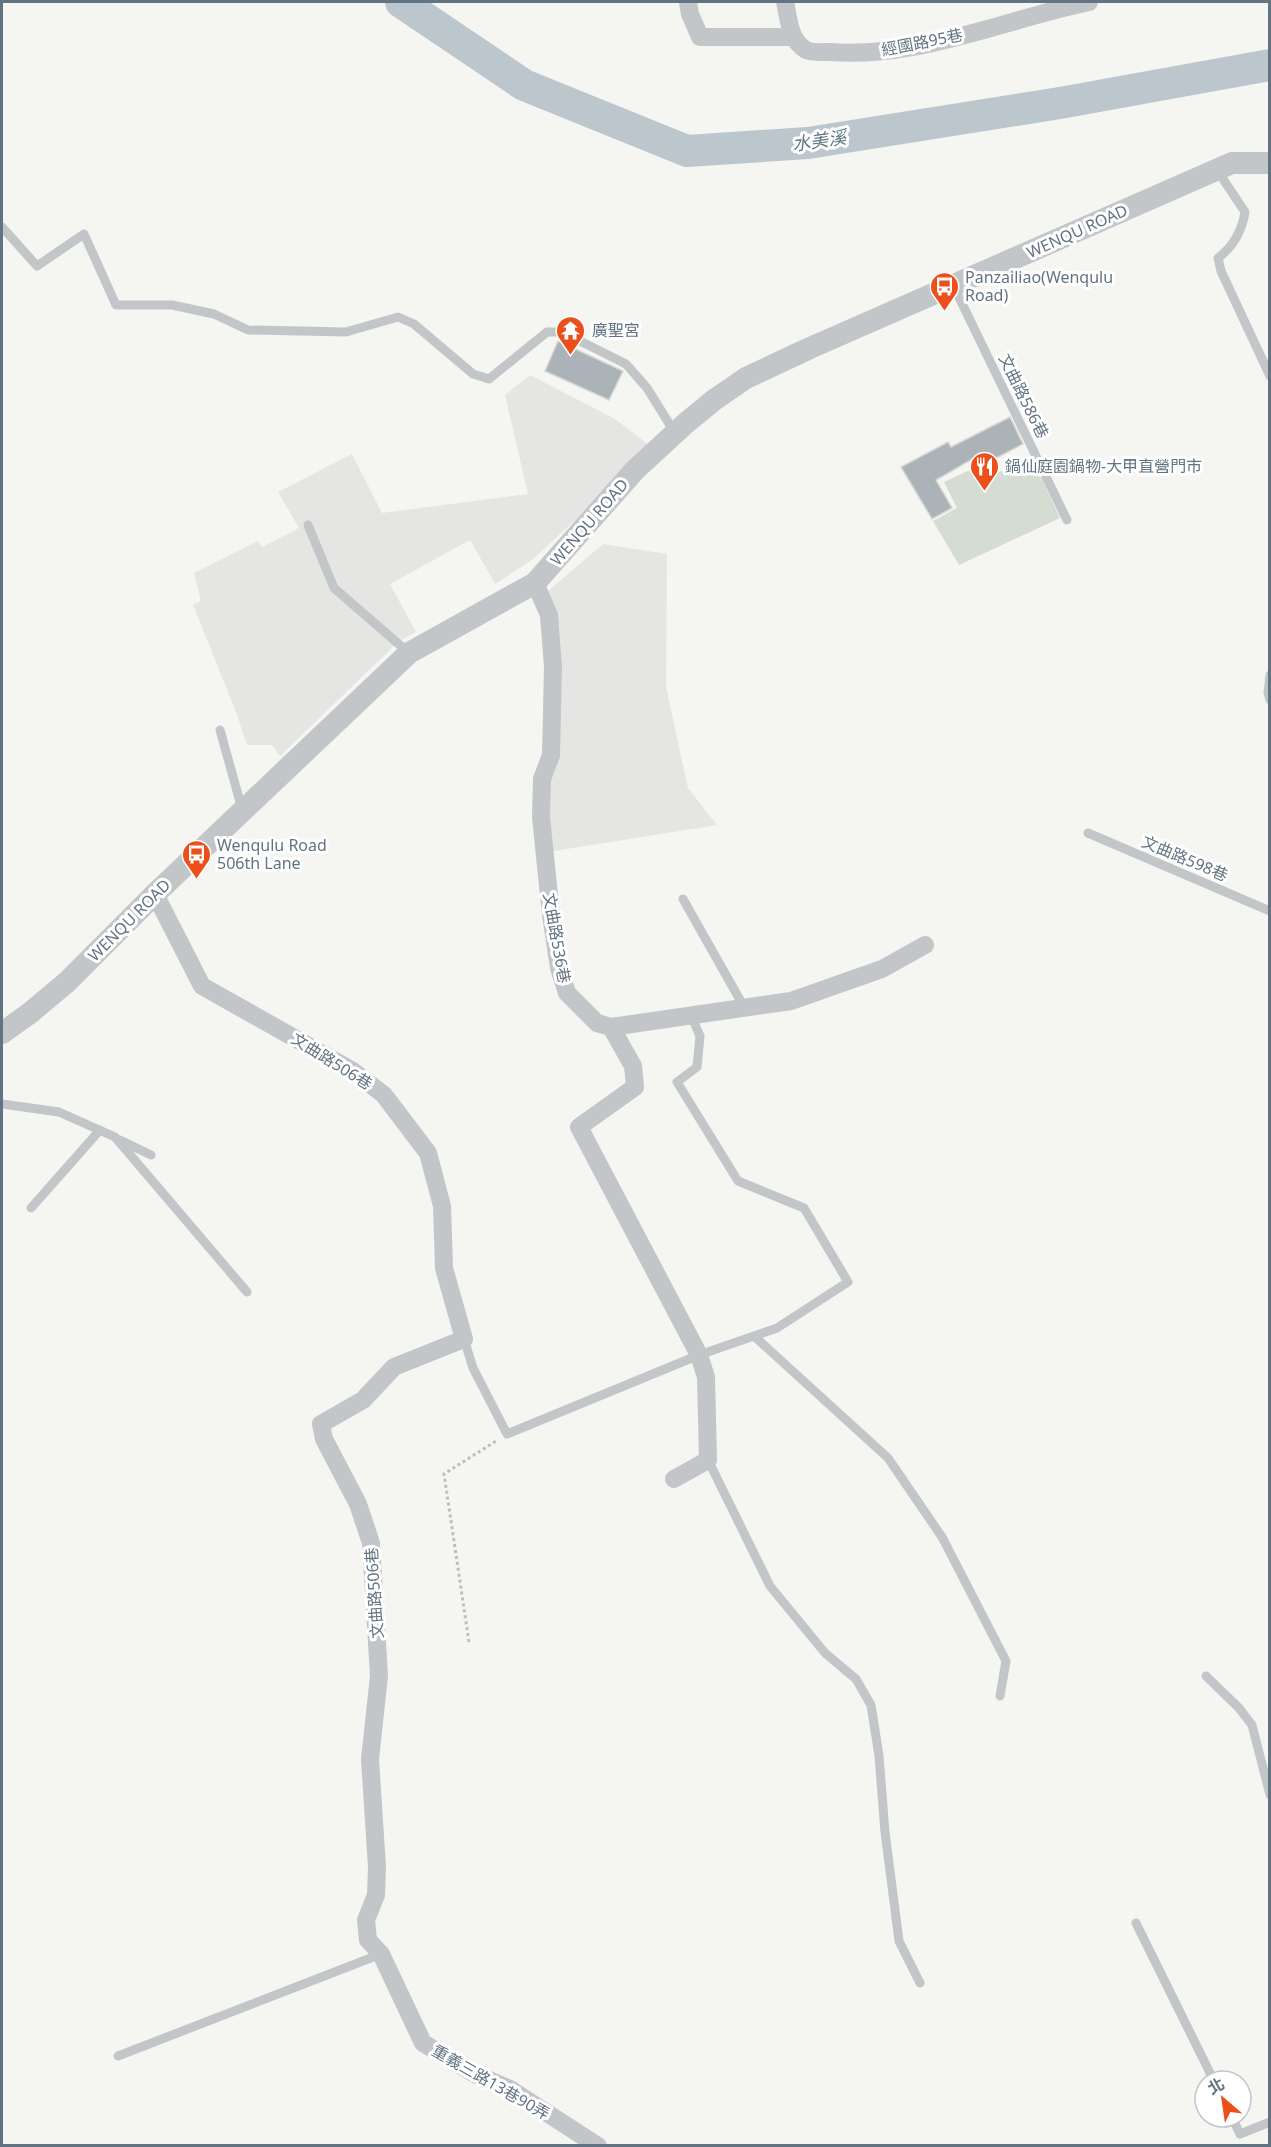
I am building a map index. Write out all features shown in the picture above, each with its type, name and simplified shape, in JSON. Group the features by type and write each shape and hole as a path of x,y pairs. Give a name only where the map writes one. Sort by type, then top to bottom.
{"street":[{"path":"688,2 690,14 700,37 793,37 785,2"},
{"name":"經國路95巷","path":"793,37 807,51 854,54 939,43 1048,10 1089,2"},
{"name":"WENQU ROAD","path":"2,1033 67,982 155,894 409,653 535,583 634,470 714,400 746,378 1232,163 1269,163"},
{"name":"文曲路536巷","path":"535,583 549,615 554,667 551,755 542,779 541,817 559,968 567,993 597,1023 611,1027 633,1066 635,1087 579,1127 699,1355 706,1377 708,1460"},
{"name":"文曲路506巷","path":"155,894 202,986 353,1071 384,1095 428,1153 442,1206 444,1268 464,1339 394,1367 363,1400 321,1424 324,1439 358,1504 371,1543 379,1676 370,1759 377,1867 376,1895 366,1920 368,1940"},
{"path":"611,1027 791,1001 882,969 925,945"},
{"path":"674,1479 708,1460"},
{"name":"重義三路13巷90弄","path":"368,1940 381,1954 423,2043 475,2074 510,2089 598,2145"}],"lane":[{"path":"1217,170 1245,212 1242,226 1230,249 1218,258 1221,271 1269,376"},
{"path":"2,227 38,266 84,234 116,305 172,305 214,314 248,330 346,332 398,317 414,324 473,374 489,379 547,332 562,332 626,364 647,388 675,433"},
{"name":"文曲路586巷","path":"953,285 1067,520"},
{"path":"308,525 334,588 409,653"},
{"path":"1269,675 1269,700"},
{"path":"220,730 242,812"},
{"name":"文曲路598巷","path":"1088,833 1269,911"},
{"path":"683,899 744,1007"},
{"path":"507,1434 699,1355 777,1328 848,1282 804,1208 738,1181 677,1082 697,1067 700,1036 691,1015"},
{"path":"2,1104 59,1112 151,1155"},
{"path":"31,1208 100,1130"},
{"path":"116,1137 247,1292"},
{"path":"754,1336 888,1458 942,1537 1006,1661 1000,1696"},
{"name":"文曲路506巷","path":"464,1339 473,1368 507,1434"},
{"path":"708,1460 770,1586 825,1653 856,1679 871,1705 879,1756 885,1832 899,1941 921,1983"},
{"path":"1206,1676 1239,1708 1252,1725 1269,1795"},
{"path":"1136,1923 1208,2069"},
{"path":"118,2056 381,1954"},
{"path":"1253,2128 1269,2122"},
{"path":"1238,2129 1240,2133 1251,2129"}],"path":[{"path":"469,1642 444,1474 507,1434"}],"shaded area":[{"path":"530,375 615,419 653,448 533,559 495,584 470,540 390,584 416,632 398,642 280,756 272,745 247,745 193,605 201,601 194,573 258,541 262,547 299,528 278,492 352,454 382,513 528,494 505,395"},
{"path":"1034,462 1060,518 959,565 933,521 957,508 944,482 968,471 992,474"},
{"path":"603,544 667,554 666,687 688,788 717,825 548,852 539,800 552,763 542,596"}],"building":[{"name":"廣聖宮","path":"558,341 623,371 609,400 545,371"},
{"path":"1010,417 1023,444 979,467 974,458 936,480 952,508 932,519 901,467 948,442 951,447"}],"waterway":[{"name":"水美溪","path":"401,2 524,85 687,151 808,143 1060,103 1270,65"}],"place":[{"name":"Panzailiao(Wenqulu Road)","path":"944,312"},
{"name":"廣聖宮","path":"571,356"},
{"name":"鍋仙庭園鍋物-大甲直營門市","path":"984,492"},
{"name":"Wenqulu Road 506th Lane","path":"196,880"}]}
